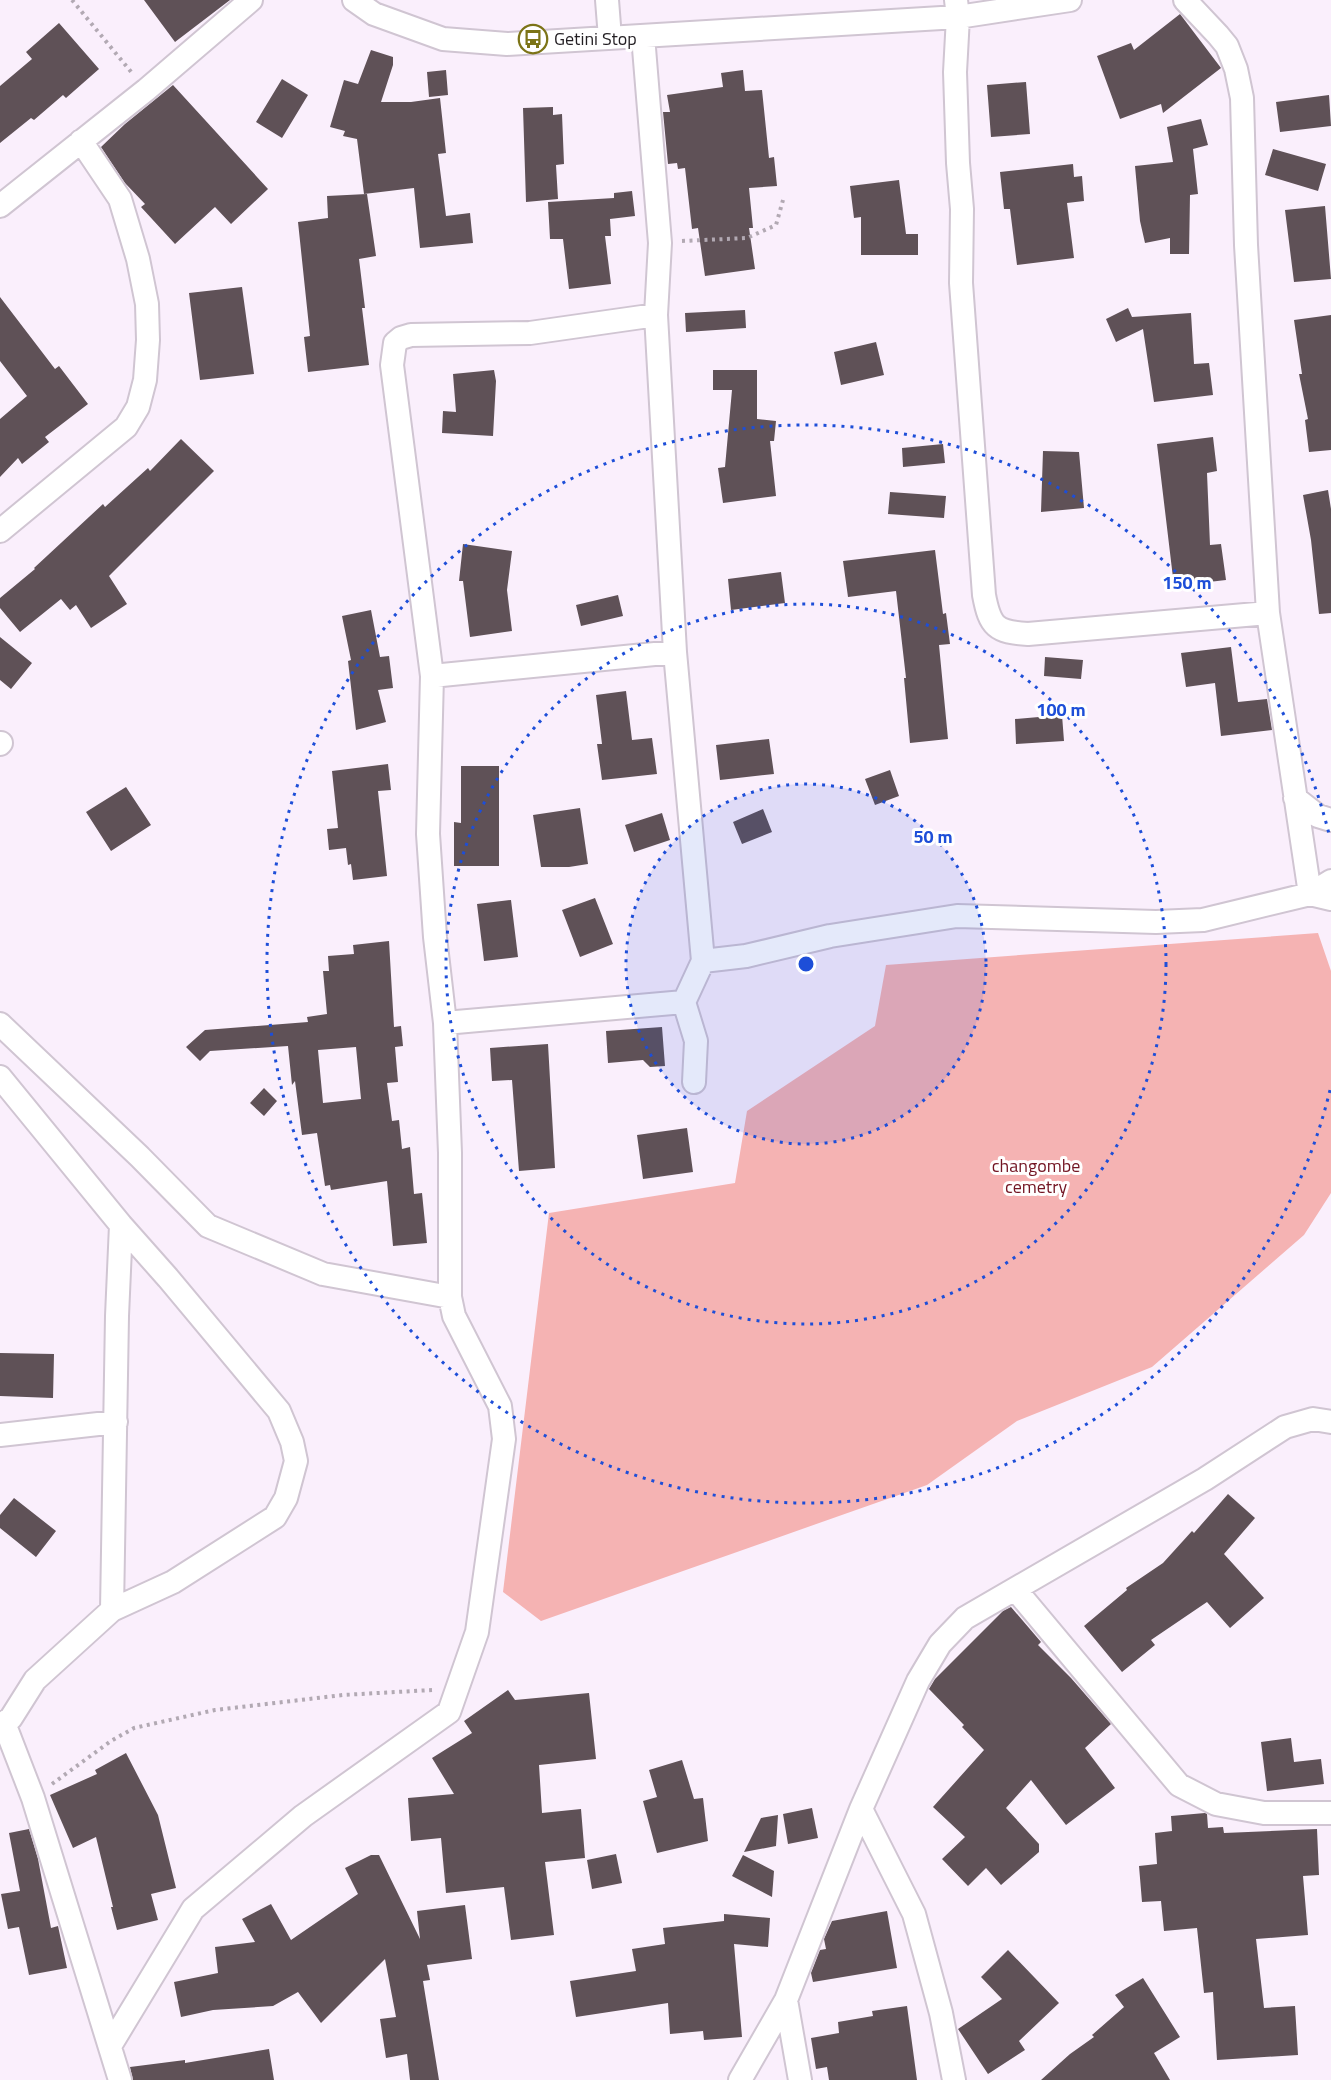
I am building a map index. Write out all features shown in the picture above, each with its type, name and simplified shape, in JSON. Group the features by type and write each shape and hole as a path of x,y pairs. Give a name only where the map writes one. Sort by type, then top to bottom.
{"street":[{"path":"0,206 146,90 251,0"},
{"path":"354,0 374,14 443,39 507,44 643,36 1070,0"},
{"path":"607,0 610,38"},
{"path":"1185,0 1227,46 1236,69 1242,98 1246,245 1268,614 1295,798 1321,897"},
{"path":"957,9 955,72 962,209 961,284 984,595 994,626 1004,632 1028,634 1268,614"},
{"path":"643,36 660,243 656,315 675,652 703,961 684,1002 696,1041 694,1082"},
{"path":"0,531 126,427 138,407 145,380 148,340 147,304 138,259 120,199 81,141"},
{"path":"110,2046 193,1909 303,1816 449,1712 477,1632 504,1439 500,1406 454,1316 450,1297 450,1153 445,1023 435,937 428,834 432,676 392,365 394,343 411,335 530,333 656,315"},
{"path":"432,676 675,652"},
{"path":"1295,798 1318,816 1331,820"},
{"path":"703,961 758,954 830,936 957,916 1156,922 1203,920 1321,897 1331,881"},
{"path":"445,1023 684,1002"},
{"path":"0,1024 140,1157 208,1226 323,1274 450,1297"},
{"path":"0,1077 279,1412 292,1442 296,1461 286,1498 275,1517 173,1582 111,1610 35,1680 11,1718 2,1726 33,1798 120,2080"},
{"path":"111,1610 121,1225"},
{"path":"740,2080 786,2000 861,1809 918,1681 940,1644 965,1618 1205,1479 1285,1427 1313,1419 1331,1422"},
{"path":"0,1435 116,1422"},
{"path":"1015,1589 1179,1785 1216,1804 1264,1812 1331,1813"},
{"path":"861,1809 914,1914 941,2013 954,2080"},
{"path":"786,2000 800,2080"}],"path":[{"path":"72,0 146,90"},
{"path":"660,243 747,238 776,225 783,200"},
{"path":"33,1798 111,1741 134,1728 238,1707 343,1695 457,1689"}],"green space":[{"name":"changombe cemetry","path":"1318,933 1331,971 1331,1193 1304,1235 1152,1367 1017,1421 927,1485 541,1621 503,1592 549,1213 735,1183 747,1111 875,1026 886,965"}],"building":[{"path":"144,0 230,0 175,42"},
{"path":"1180,14 1221,68 1163,113 1161,104 1120,119 1097,56 1131,43 1134,50"},
{"path":"59,23 99,69 66,98 63,95 34,120 31,118 0,143 0,86 32,59 26,52"},
{"path":"371,50 393,57 393,65 381,102 411,102 440,98 446,153 438,154 446,216 470,213 473,243 420,248 414,188 364,194 357,139 343,136 345,131 330,127 344,80 358,84"},
{"path":"446,70 448,95 429,97 427,72"},
{"path":"743,70 745,91 762,90 769,158 774,157 777,186 749,188 753,228 749,228 755,269 705,276 698,228 692,229 685,168 678,169 677,163 668,164 663,112 670,112 667,95 723,87 721,73"},
{"path":"282,79 308,95 282,138 256,122"},
{"path":"1026,82 1030,134 991,137 987,85"},
{"path":"173,85 268,189 231,224 215,207 175,244 141,207 145,204 125,183 101,147"},
{"path":"1329,95 1331,126 1280,132 1276,102"},
{"path":"553,107 553,115 562,114 564,164 556,165 558,199 526,202 523,108"},
{"path":"1201,119 1208,145 1193,149 1198,194 1190,195 1189,254 1170,254 1170,238 1145,243 1140,221 1135,166 1173,162 1167,127"},
{"path":"1273,149 1326,164 1318,191 1265,175"},
{"path":"1073,164 1074,177 1082,176 1084,201 1067,203 1074,258 1017,265 1010,209 1004,209 1000,172"},
{"path":"899,180 906,234 918,234 918,255 861,255 861,217 854,218 850,186"},
{"path":"632,191 635,216 610,219 611,236 605,236 611,284 569,289 563,239 550,239 548,202 614,198 614,193"},
{"path":"367,194 376,256 359,259 369,365 308,372 304,337 310,336 298,222 328,218 327,196"},
{"path":"1325,206 1331,279 1294,282 1285,210"},
{"path":"242,287 254,374 200,380 189,293"},
{"path":"0,297 55,369 59,366 88,404 45,437 49,442 22,464 18,458 0,477 0,419 27,396 0,361"},
{"path":"1128,308 1132,317 1191,313 1194,364 1209,363 1213,395 1154,402 1143,329 1116,342 1106,319"},
{"path":"745,310 746,328 686,332 685,313"},
{"path":"1331,315 1331,450 1309,452 1305,420 1308,419 1299,374 1302,374 1294,320"},
{"path":"876,342 884,375 841,385 834,352"},
{"path":"494,370 496,381 493,436 442,433 443,411 456,412 453,374"},
{"path":"713,370 757,370 757,419 776,421 774,441 770,441 776,496 723,503 718,468 725,467 732,390 713,390"},
{"path":"1213,437 1217,471 1207,473 1210,545 1221,544 1226,580 1174,586 1157,444"},
{"path":"181,439 214,471 109,576 127,604 91,628 76,605 70,610 61,599 20,632 0,608 0,598 35,569 103,504 105,507 148,468 150,471"},
{"path":"943,444 945,463 903,467 902,448"},
{"path":"1043,451 1079,452 1084,508 1041,512"},
{"path":"1328,490 1331,509 1331,613 1319,614 1311,540 1303,495"},
{"path":"890,492 946,496 944,518 888,514"},
{"path":"463,544 512,551 507,590 512,631 470,637 463,581 459,581"},
{"path":"935,550 943,614 946,613 950,644 939,645 948,739 910,743 904,678 906,678 896,591 848,597 843,561"},
{"path":"781,572 785,603 731,610 728,579"},
{"path":"618,595 623,616 581,626 576,605"},
{"path":"371,610 380,657 389,656 393,688 378,690 386,722 356,730 348,661 351,660 342,616"},
{"path":"0,637 32,663 11,689 0,680"},
{"path":"1231,647 1238,702 1267,699 1272,730 1221,736 1215,683 1186,687 1181,653"},
{"path":"1045,657 1083,660 1081,679 1044,676"},
{"path":"626,691 632,740 652,738 657,774 602,780 597,744 602,744 596,695"},
{"path":"1062,715 1064,741 1016,744 1015,719"},
{"path":"769,739 774,774 720,780 716,745"},
{"path":"388,764 391,790 378,791 387,876 353,880 346,848 329,850 327,829 338,828 332,771"},
{"path":"461,766 499,766 499,866 454,866 454,822 461,823"},
{"path":"890,770 899,796 875,805 865,779"},
{"path":"126,787 151,825 111,851 86,812"},
{"path":"580,808 588,864 541,867 533,815"},
{"path":"763,809 772,832 742,844 733,822"},
{"path":"662,813 670,840 634,852 625,825"},
{"path":"595,898 613,944 580,957 562,910"},
{"path":"511,900 518,957 484,961 477,904"},
{"path":"389,941 394,1027 401,1026 403,1046 395,1047 398,1082 387,1083 392,1121 399,1120 402,1149 410,1147 414,1194 422,1193 427,1243 393,1246 387,1181 331,1190 330,1185 325,1186 317,1133 302,1135 295,1081 292,1085 288,1046 210,1051 200,1061 186,1047 205,1030 308,1022 307,1017 327,1014 323,971 329,971 328,956 354,954 353,945","holes":["356,1047 361,1099 323,1103 318,1050"]},
{"path":"662,1027 665,1066 650,1067 643,1060 608,1063 606,1031"},
{"path":"548,1044 555,1168 519,1171 512,1080 492,1081 490,1048"},
{"path":"264,1088 277,1101 264,1116 250,1103"},
{"path":"687,1128 693,1172 643,1179 637,1135"},
{"path":"0,1353 54,1354 53,1398 0,1396"},
{"path":"1228,1494 1255,1518 1224,1554 1264,1598 1230,1628 1207,1602 1151,1640 1155,1645 1122,1672 1084,1626 1127,1590 1126,1588 1163,1563 1192,1531 1194,1533"},
{"path":"14,1498 56,1531 36,1557 0,1528 0,1515"},
{"path":"1011,1607 1041,1642 1038,1645 1071,1678 1111,1724 1085,1748 1115,1788 1066,1825 1031,1780 1006,1808 1039,1844 1039,1852 1001,1885 986,1868 968,1886 942,1859 965,1837 933,1807 984,1750 962,1727 964,1725 929,1689 935,1679 1003,1611"},
{"path":"508,1690 515,1700 589,1693 596,1759 539,1765 542,1813 581,1809 585,1858 545,1862 554,1935 511,1940 504,1887 446,1893 441,1838 411,1841 408,1798 454,1794 432,1758 472,1733 464,1721"},
{"path":"1291,1738 1294,1762 1321,1759 1324,1784 1267,1791 1261,1742"},
{"path":"126,1753 158,1815 176,1888 151,1894 158,1920 117,1930 96,1837 73,1848 50,1795 97,1774 95,1770"},
{"path":"682,1760 694,1799 703,1798 708,1841 657,1853 643,1801 657,1797 649,1770"},
{"path":"812,1808 818,1838 788,1844 783,1814"},
{"path":"1205,1813 1208,1828 1223,1827 1224,1833 1317,1829 1319,1875 1303,1876 1308,1935 1256,1939 1264,2008 1295,2006 1298,2055 1217,2060 1213,1992 1204,1993 1197,1928 1164,1931 1161,1901 1142,1902 1139,1866 1157,1864 1155,1833 1172,1831 1171,1816"},
{"path":"778,1815 776,1846 744,1852 761,1818"},
{"path":"29,1829 38,1859 51,1928 58,1926 67,1968 29,1975 19,1927 8,1929 1,1894 20,1891 9,1833"},
{"path":"616,1854 622,1883 592,1889 587,1860"},
{"path":"371,1855 379,1855 420,1939 417,1911 465,1905 472,1959 427,1965 430,1980 423,1981 439,2080 410,2080 407,2054 386,2058 380,2019 396,2017 385,1959 321,2023 298,1992 273,2006 213,2010 181,2017 174,1982 218,1973 215,1947 255,1942 242,1919 271,1904 291,1940 358,1894 345,1868"},
{"path":"743,1855 774,1871 772,1897 732,1876"},
{"path":"887,1911 897,1968 813,1982 811,1973 820,1950 826,1949 824,1939 832,1921"},
{"path":"724,1914 770,1918 768,1947 734,1944 742,2037 704,2040 703,2031 670,2034 668,2003 576,2017 570,1981 636,1971 632,1949 665,1944 663,1928 724,1921"},
{"path":"1008,1950 1059,2003 1019,2041 1025,2050 988,2074 958,2029 1002,1999 981,1977"},
{"path":"1143,1978 1180,2037 1154,2053 1170,2080 1041,2080 1070,2054 1094,2037 1092,2035 1124,2007 1115,1995"},
{"path":"907,2006 917,2080 829,2080 827,2067 816,2069 811,2038 839,2033 838,2022 873,2016 872,2011"},
{"path":"269,2049 274,2080 133,2080 130,2067 185,2060 185,2063"}],"place":[{"name":"Getini Stop","path":"533,39"}]}
